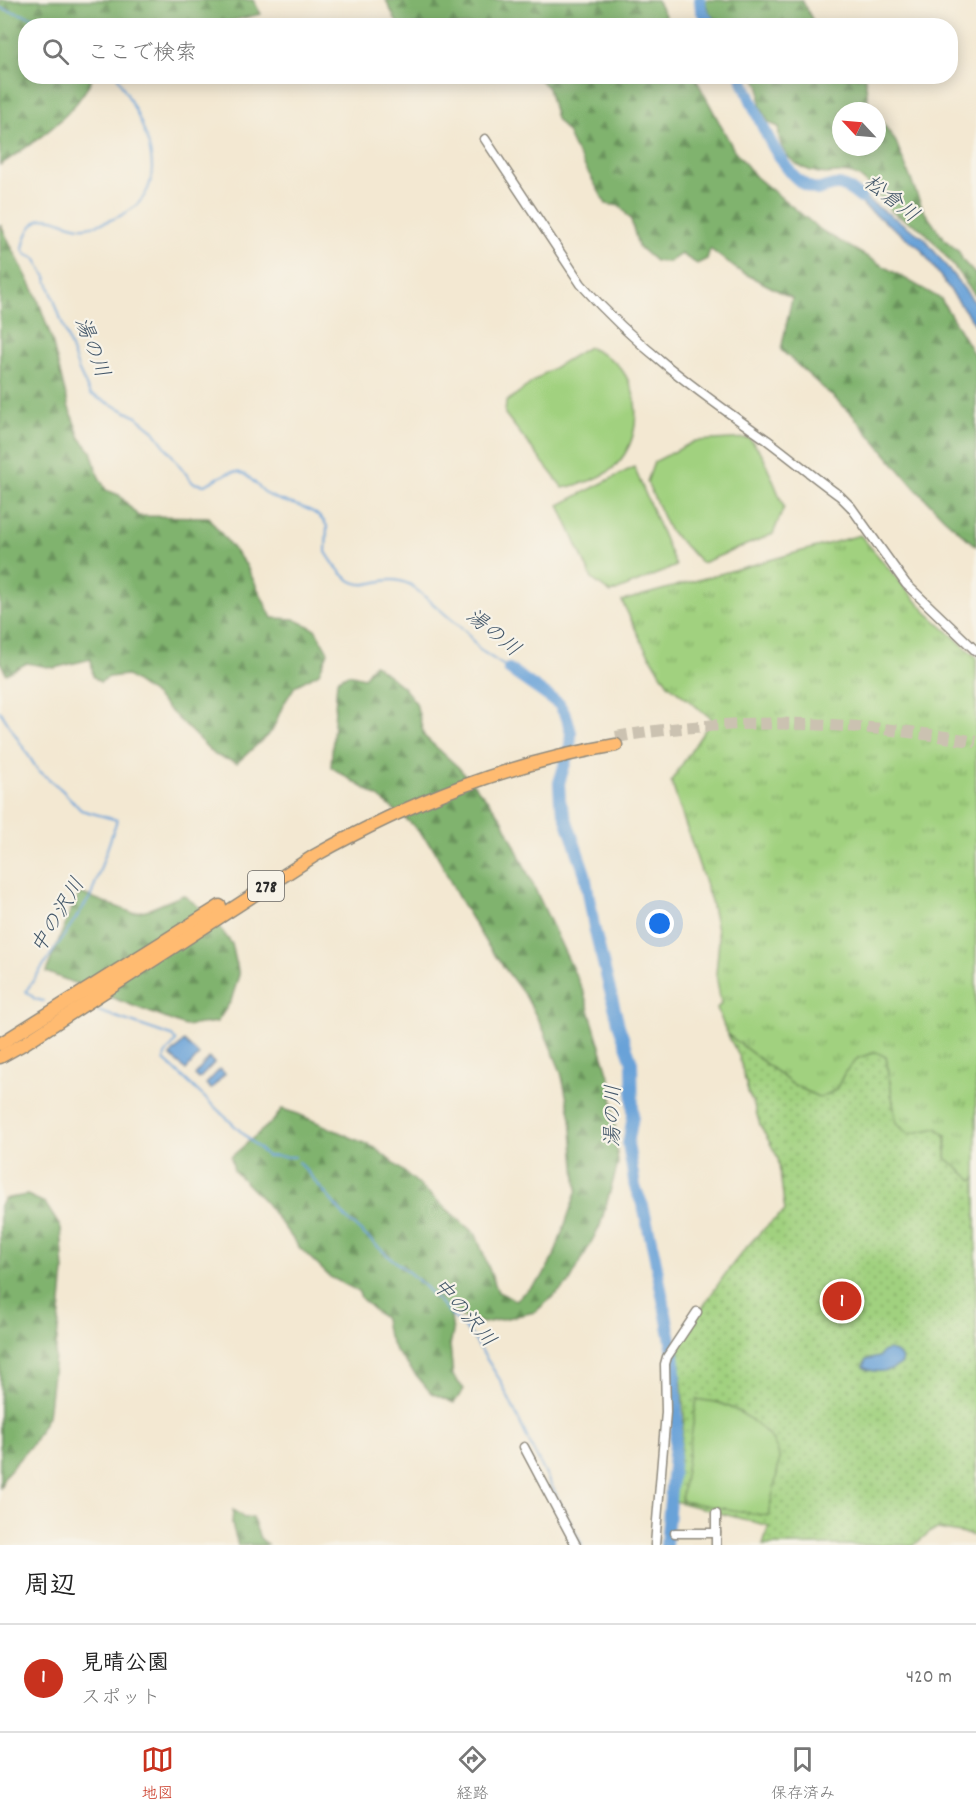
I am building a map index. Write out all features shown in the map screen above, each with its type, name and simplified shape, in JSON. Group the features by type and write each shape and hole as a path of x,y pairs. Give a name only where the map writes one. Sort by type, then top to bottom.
{"highway":[{"name":"278","path":"0,1044 262,880 354,827 443,786 496,767 616,741"},
{"name":"278","path":"0,1056 25,1043 304,862 356,832 445,792 552,754"}],"street":[{"path":"485,139 581,284 597,302 656,358 693,388 840,496 906,584 976,651"},
{"path":"655,1545 666,1412 664,1373 667,1357 697,1312"},
{"path":"524,1448 576,1545"},
{"path":"716,1514 716,1545"},
{"path":"675,1533 716,1533"}],"green space":[{"path":"0,0 253,0 261,14 244,18 18,18 18,84 89,84 76,104 53,127 0,165"},
{"path":"386,0 657,0 666,18 395,18"},
{"path":"705,0 802,0 811,18 714,18 707,8"},
{"path":"544,84 699,84 734,150 756,177 822,231 941,299 976,358 976,546 915,488 851,413 781,350 792,298 738,270 710,249 707,259 697,264 681,254 669,262 655,261 638,246 631,220 620,206 606,204 567,132 556,119 548,88"},
{"path":"758,84 866,84 868,102 832,102 832,156 886,156 886,128 896,142 923,210 944,239 959,252 963,261 976,275 976,297 928,235 890,210 872,188 859,177 849,173 819,173 795,163 784,151 779,136 779,127 769,123 760,105"},
{"path":"0,224 37,297 51,337 69,408 80,438 91,451 98,475 106,490 119,495 138,516 208,517 246,565 272,618 294,619 315,629 328,652 319,673 295,686 283,705 272,731 237,763 215,755 152,693 126,675 109,677 100,682 93,676 91,659 54,668 27,663 6,674 0,661"},
{"path":"588,347 615,363 622,370 633,393 636,418 634,431 625,454 606,474 563,488 505,414 506,402 545,373"},
{"path":"749,438 762,454 784,507 773,534 702,563 669,530 647,482 654,462 695,441"},
{"path":"634,467 676,566 611,593 592,579 559,505"},
{"path":"860,535 926,612 976,657 976,1178 973,1181 946,1158 946,1136 909,1134 896,1123 886,1057 845,1072 836,1090 820,1098 792,1084 727,1034 717,1008 721,1004 716,974 719,940 711,901 671,781 712,719 668,684 644,647 622,601"},
{"path":"374,664 403,687 416,703 424,736 458,767 503,821 584,993 611,1083 618,1164 600,1226 569,1283 535,1312 484,1323 462,1317 450,1310 453,1332 450,1345 453,1376 464,1389 454,1403 431,1393 395,1350 384,1319 362,1299 358,1291 330,1277 299,1247 265,1202 234,1171 231,1157 274,1120 282,1109 375,1148 476,1235 498,1292 515,1300 541,1279 554,1256 577,1190 571,1118 561,1072 544,1031 526,997 486,943 457,895 434,849 413,825 377,796 331,767 337,680 348,674 364,678"},
{"path":"80,893 133,913 150,909 183,895 210,915 232,944 239,975 231,1001 217,1022 185,1026 46,972"},
{"path":"727,1034 792,1084 820,1098 836,1090 845,1072 858,1058 876,1052 886,1057 896,1123 909,1134 937,1128 946,1136 946,1158 973,1181 976,1178 976,1536 938,1529 931,1531 914,1545 763,1545 769,1526 674,1501 684,1419 682,1385 676,1348 738,1257 768,1225 785,1211 778,1158 760,1125 748,1092 739,1056"},
{"path":"27,1195 45,1203 61,1228 64,1271 48,1416 32,1444 4,1477 0,1489 0,1206 4,1199"},
{"path":"697,1399 728,1406 747,1417 771,1439 779,1462 768,1516 681,1501"},
{"path":"233,1510 244,1518 252,1517 260,1538 268,1545 238,1545 232,1524"}],"water":[{"path":"847,186 924,238 976,304 976,326 920,248 865,207"},
{"path":"184,1041 199,1055 186,1070 170,1056"},
{"path":"209,1058 214,1063 199,1079 195,1075"},
{"path":"220,1069 225,1074 211,1089 206,1084"},
{"path":"888,1350 898,1354 902,1363 883,1371 872,1371 863,1367 866,1360 879,1357 882,1352"}],"waterway":[{"name":"松倉川","path":"700,0 701,10 706,18"},
{"name":"湯の川","path":"0,8 34,18"},
{"name":"湯の川","path":"121,84 136,112 150,151 152,170 148,188 138,203 120,216 99,224 80,227 52,219 41,219 26,236 23,249 27,255 35,258 46,277 79,371 90,394 137,417 152,429 193,483 205,485 227,473 240,473 270,496 316,514 327,526 326,552 338,570 349,580 359,584 387,580 411,585 466,632 480,650 509,669"},
{"name":"松倉川","path":"744,84 775,150 794,176 805,185 817,190 840,185 861,198"},
{"name":"湯の川","path":"509,669 559,704 567,718 571,733 570,747 559,783 560,801 585,874 594,927 619,1026 632,1062 633,1116 628,1144 635,1187 643,1206 654,1253 674,1356 677,1422 666,1545"},
{"name":"中の沢川","path":"0,711 37,769 81,810 117,820 91,896 26,991 35,999 43,1001"},
{"name":"中の沢川","path":"98,1011 172,1036 176,1041 165,1055 164,1060 267,1156 295,1157"},
{"name":"中の沢川","path":"299,1162 347,1219 418,1280 472,1336 500,1380 582,1545"}],"tunnel":[{"path":"616,737 706,726 796,724 886,729 976,742"}],"place":[{"name":"見晴公園","path":"842,1301"}]}
